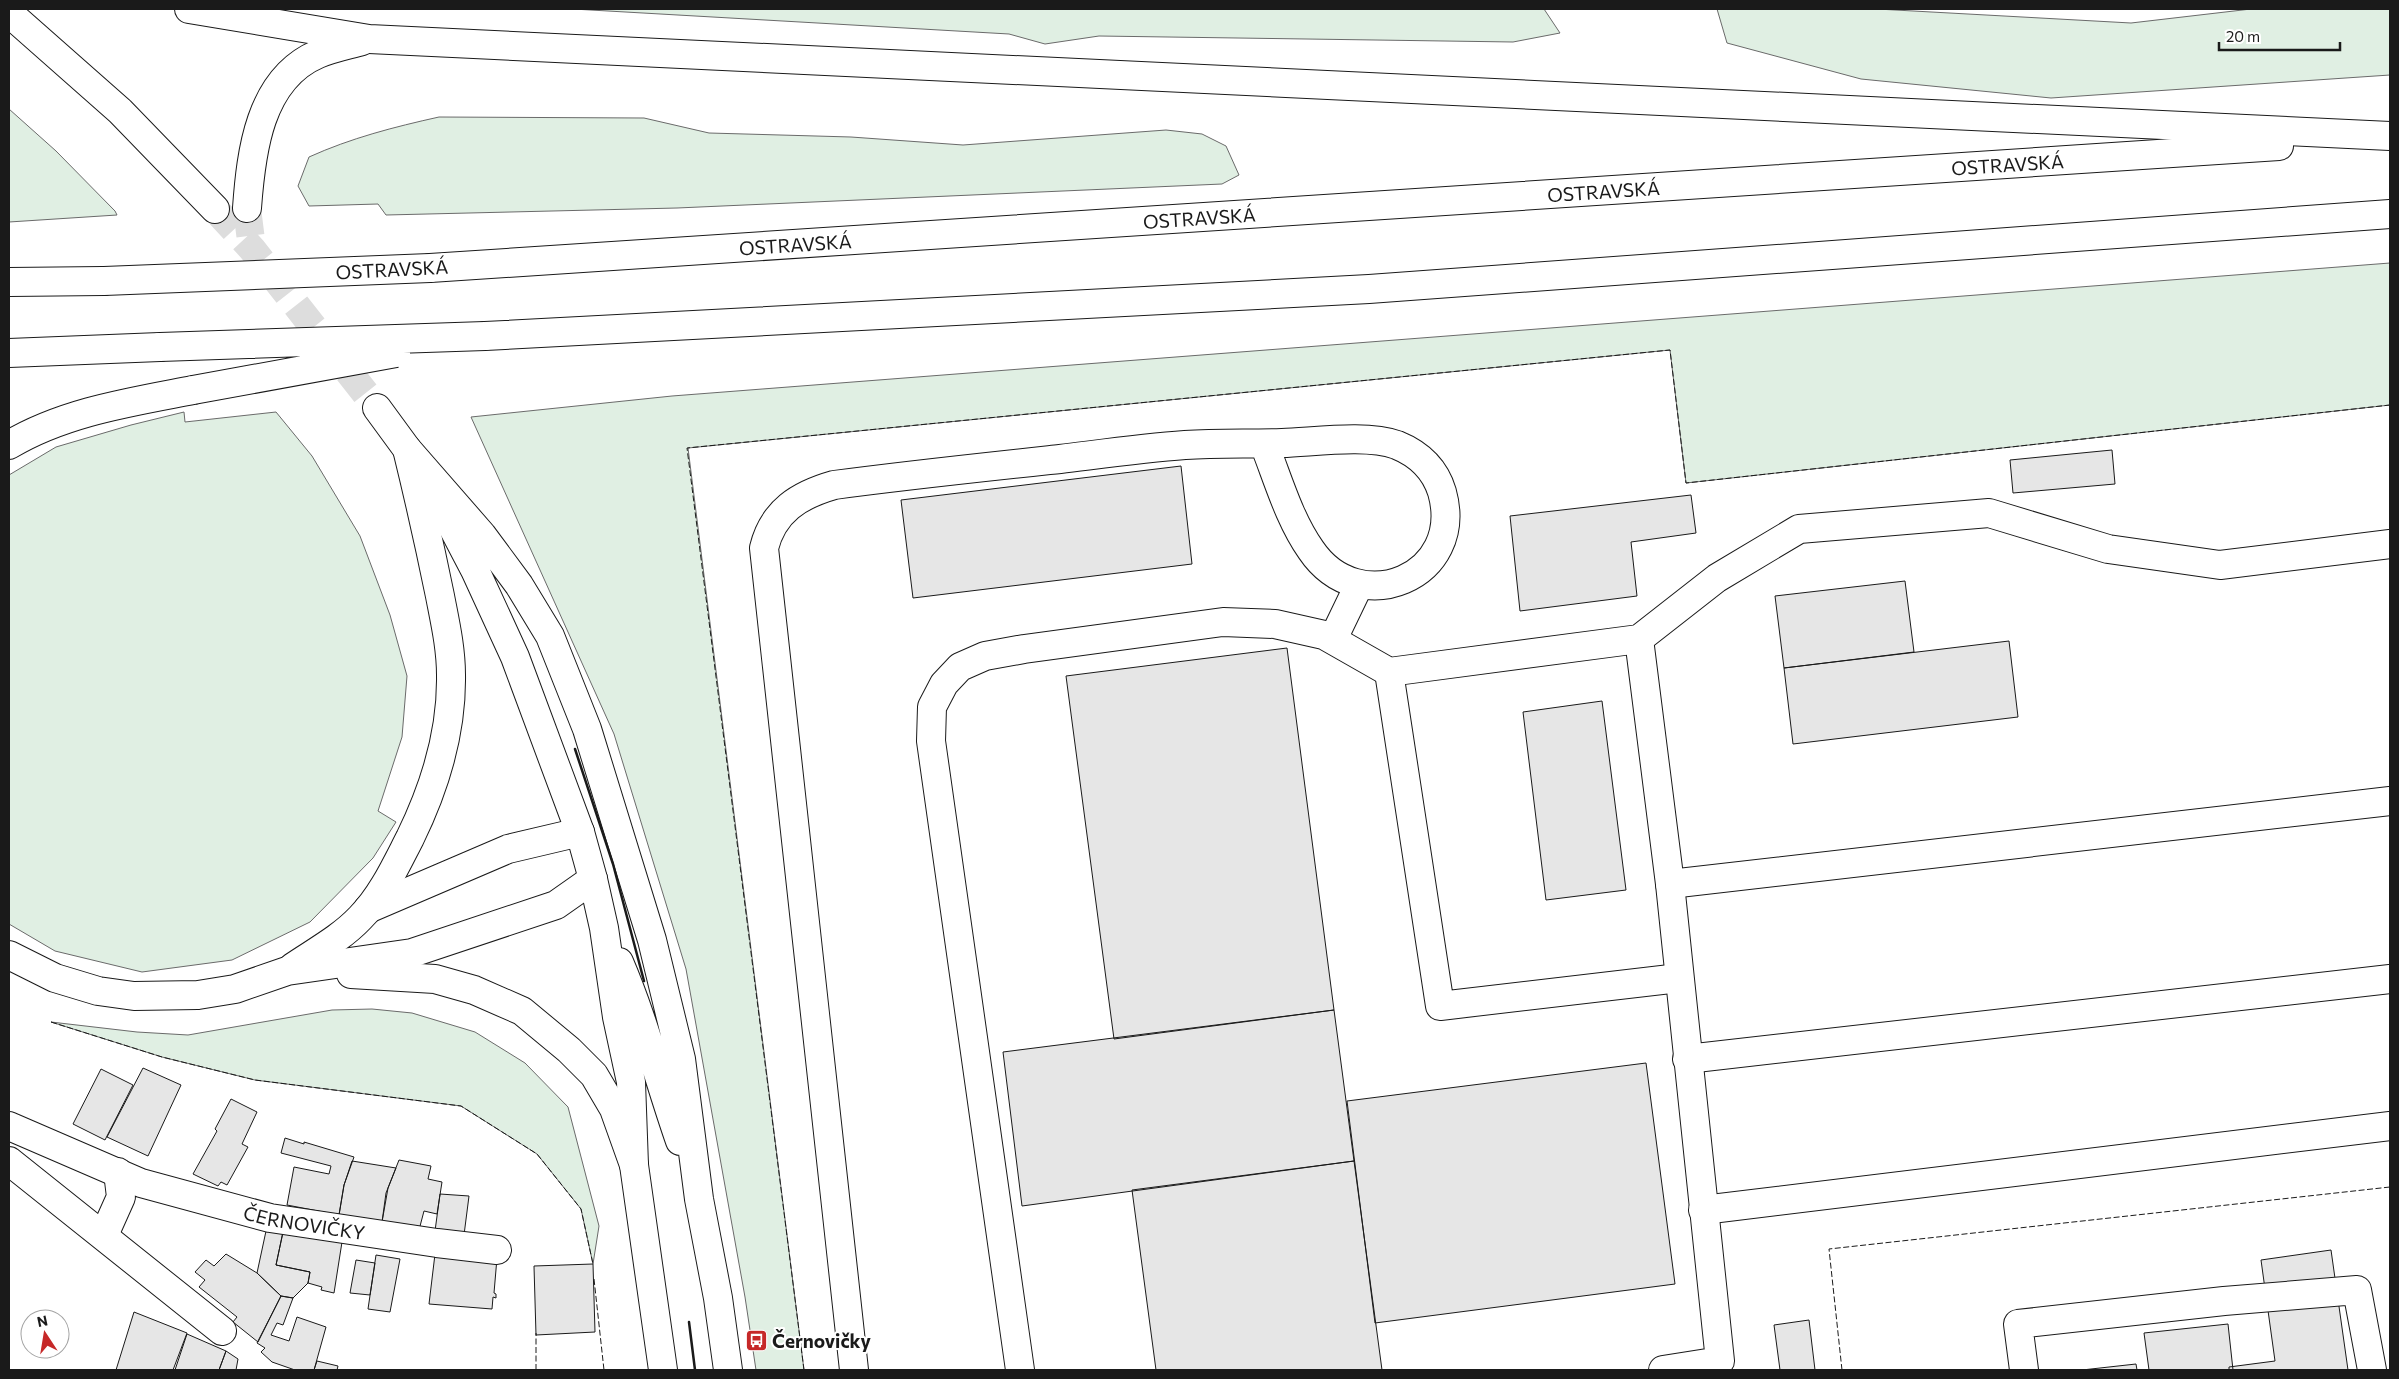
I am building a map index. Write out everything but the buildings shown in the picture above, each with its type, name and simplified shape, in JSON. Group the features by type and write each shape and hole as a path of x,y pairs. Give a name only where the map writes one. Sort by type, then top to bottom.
{"main road":[{"path":"190,9 368,39 2390,137"},
{"path":"9,13 120,111 215,209"},
{"path":"247,208 250,166 257,130 267,106 288,75 318,54 368,39"},
{"name":"OSTRAVSKÁ","path":"9,282 104,281 430,268 2390,137"},
{"path":"9,353 485,336 1369,289 2390,214"},
{"path":"9,445 65,420 130,402 485,336"},
{"path":"377,408 407,448 482,535 519,585 550,636 569,681 621,836 652,940 681,1059 699,1199 718,1298 728,1370"},
{"path":"854,1370 764,548 767,534 774,521 792,504 811,492 834,485 1185,445 1372,440 1391,443 1423,459 1434,473 1446,507 1444,533 1435,553 1425,567 1410,578 1388,585 1359,585 1333,574 1311,551 1297,526 1264,444"},
{"path":"407,448 449,519 476,570 515,657 580,832 604,928 617,1017 631,1082 634,1165 663,1370"},
{"path":"287,971 334,939 368,909 394,870 430,796 442,755 449,713 452,674 432,553 407,448"},
{"path":"1020,1370 931,741 932,707 944,684 960,667 985,656 1024,649 1223,622 1274,624 1324,635 1389,672 1639,639 1718,578 1799,529 1990,513 2108,549 2220,565 2390,544"},
{"path":"1333,639 1359,585"},
{"path":"1639,639 1670,884 1720,1362 1663,1370"},
{"path":"1389,672 1440,1006 1680,978"},
{"path":"1670,884 2390,801"},
{"path":"368,909 508,849 580,832"},
{"path":"9,955 55,978 98,991 134,996 198,995 235,989 287,971 412,952 556,905 593,879"},
{"path":"604,928 638,1006 656,1072 699,1199"},
{"path":"287,971 435,979 474,990 522,1011 569,1050 594,1075 614,1109 634,1165"},
{"path":"1687,1059 2390,979"},
{"name":"ČERNOVIČKY","path":"9,1126 141,1183 270,1218 497,1250"},
{"path":"1703,1210 2390,1126"},
{"path":"9,1161 104,1234 222,1331"},
{"path":"104,1234 121,1196 118,1172"},
{"path":"2024,1370 2018,1324 2224,1301 2357,1290 2372,1370"}],"green space":[{"path":"573,9 1544,9 1560,33 1513,42 1099,36 1045,44 1009,34"},
{"path":"1717,9 1877,9 2131,23 2251,9 2390,9 2390,75 2051,98 1861,79 1727,43"},
{"path":"9,109 56,151 117,215 9,222"},
{"path":"439,117 644,118 709,133 851,137 963,145 1166,130 1202,134 1226,146 1239,175 1222,184 677,208 386,215 378,204 309,206 298,186 309,157 373,134"},
{"path":"2390,263 2390,405 1686,483 1670,350 688,448 804,1370 756,1370 745,1297 686,969 614,734 471,417 672,396"},
{"path":"184,412 185,422 276,412 312,456 360,536 390,615 407,676 402,737 378,811 396,822 373,858 310,922 232,960 142,972 55,951 9,924 9,475 56,447"},
{"path":"372,1009 412,1013 475,1032 525,1063 568,1107 599,1226 593,1264 581,1209 537,1154 461,1106 255,1080 162,1057 51,1022 137,1032 188,1035 332,1010"}],"tunnel":[{"path":"247,208 252,249"},
{"path":"215,209 252,249 377,408"}],"fence":[{"path":"804,1370 687,448 1670,350 1686,483 2390,405"},
{"path":"51,1022 162,1057 255,1080 461,1106 537,1154 581,1209 593,1264"},
{"path":"1842,1370 1829,1249 2390,1187"},
{"path":"594,1279 604,1370"},
{"path":"536,1333 536,1370"}],"wall":[{"path":"575,749 613,864 644,981"},
{"path":"689,1322 695,1370"}],"place":[{"name":"Černovičky","path":"756,1340"}]}
